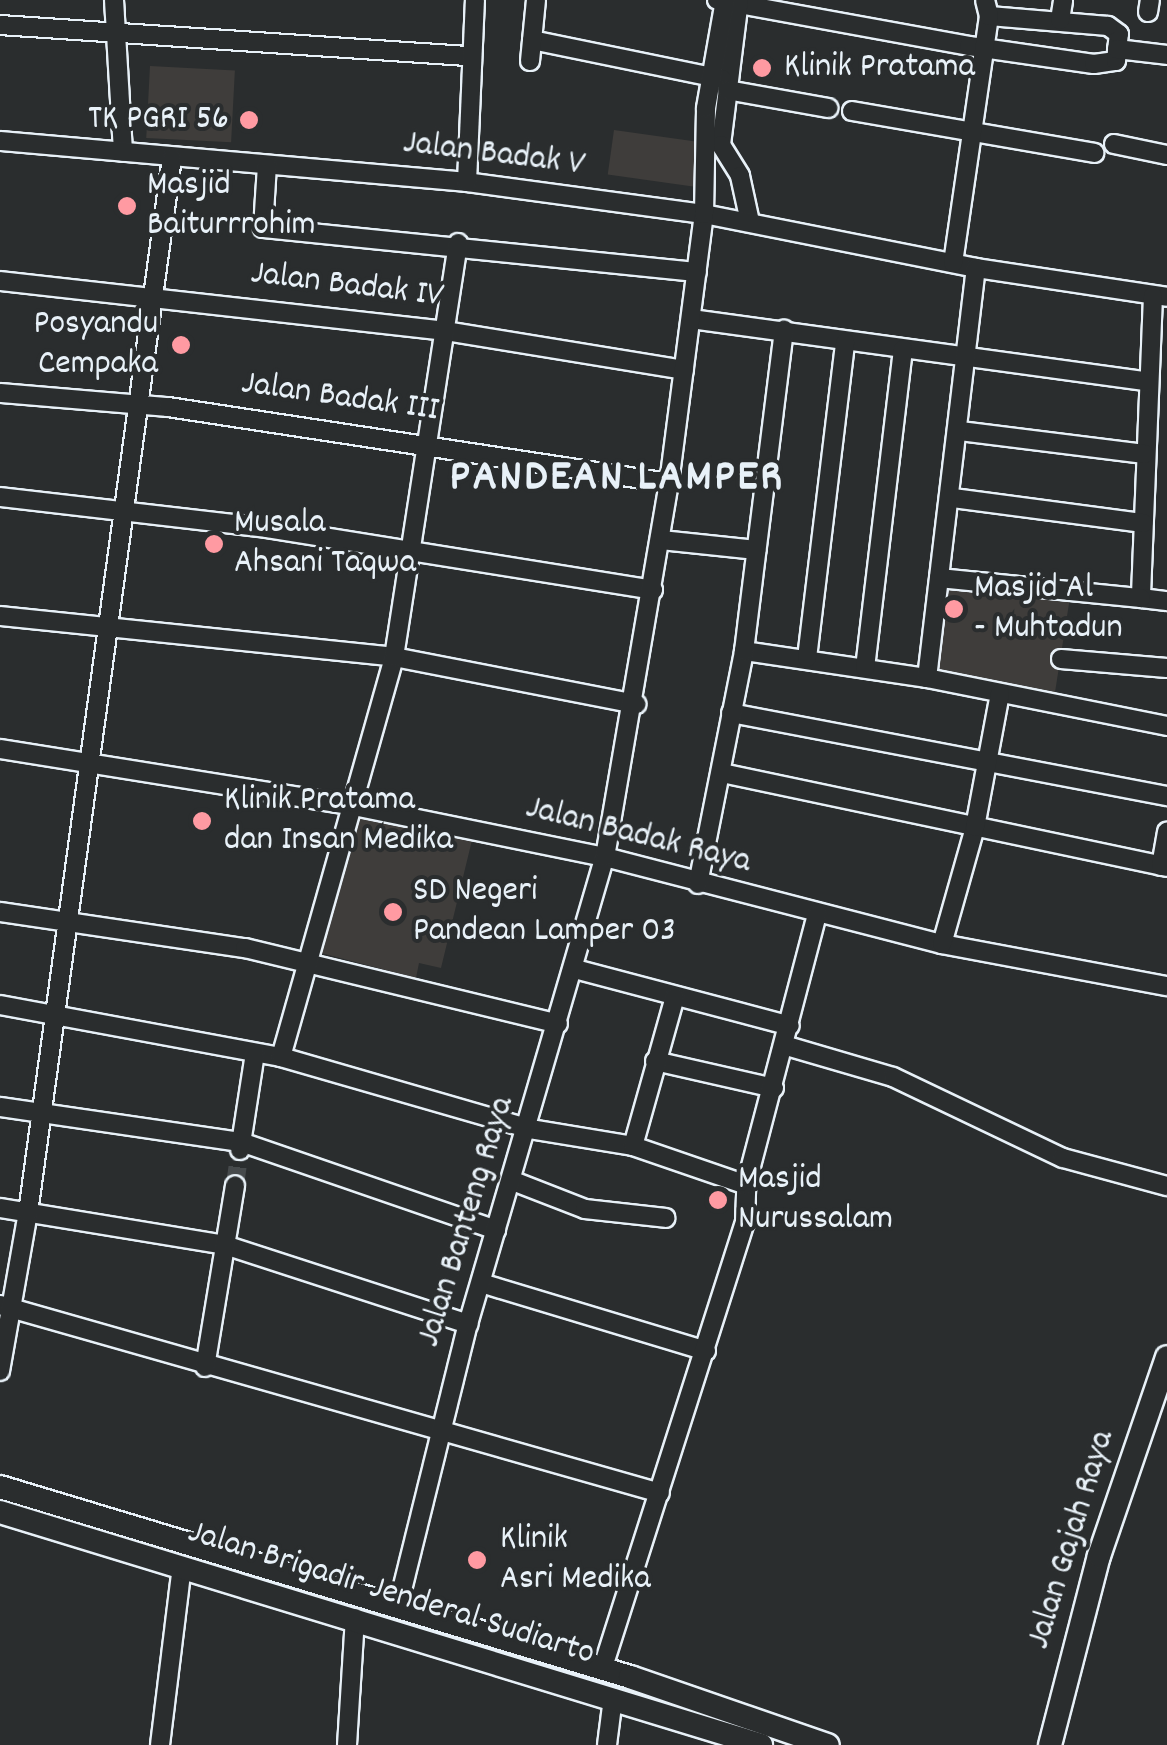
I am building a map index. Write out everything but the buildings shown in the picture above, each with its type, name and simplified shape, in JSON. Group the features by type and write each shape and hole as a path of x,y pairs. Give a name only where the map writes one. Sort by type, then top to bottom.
{"main road":[{"name":"Jalan Gajah Raya","path":"1050,1745 1099,1556 1167,1358"},
{"name":"Jalan Brigadir Jenderal Sudiarto","path":"0,1487 398,1606 828,1745"},
{"name":"Jalan Brigadir Jenderal Sudiarto","path":"0,1512 761,1745"},
{"path":"248,1586 254,1563"}],"street":[{"path":"114,0 123,152"},
{"path":"468,182 475,0"},
{"path":"530,60 536,0"},
{"path":"1060,20 1063,0"},
{"path":"750,222 740,176 721,145 729,1 980,48 1094,64 1116,60 1118,41 1108,26 987,8 980,48 953,262"},
{"path":"0,25 118,36 472,56"},
{"path":"532,40 828,108"},
{"path":"1118,41 1167,55"},
{"name":"Jalan Banteng Raya","path":"398,1606 468,1324 530,1129 605,857 636,704 661,540 722,82"},
{"path":"852,111 1094,153"},
{"name":"Jalan Badak V","path":"0,141 468,182 704,214 976,268 1160,296"},
{"path":"1114,144 1167,155"},
{"path":"0,1371 6,1307 28,1213 157,295 172,158"},
{"path":"267,166 264,228 458,243 697,272"},
{"path":"280,1057 394,657 432,442 458,243"},
{"path":"928,678 953,498 976,268"},
{"name":"Jalan Badak IV","path":"0,281 157,295 446,332 684,370"},
{"path":"1141,598 1149,382 1160,296"},
{"path":"691,319 784,329 966,361 1149,382"},
{"path":"698,884 744,650 784,329"},
{"path":"807,658 845,342"},
{"path":"864,668 903,349"},
{"name":"Jalan Badak III","path":"0,393 141,404 432,442 669,483"},
{"path":"960,431 1145,454"},
{"path":"0,497 653,590"},
{"path":"953,498 1143,523"},
{"path":"661,540 756,550"},
{"path":"940,578 1167,601"},
{"path":"0,616 394,657 636,704"},
{"path":"744,650 928,678 1167,726"},
{"path":"1061,659 1167,668"},
{"path":"942,944 975,827 1000,694"},
{"path":"732,714 1167,796"},
{"name":"Jalan Badak Raya","path":"0,749 90,760 350,806 605,857 942,944 1167,986"},
{"path":"722,773 1164,867 1167,832"},
{"path":"0,912 69,920 304,962 558,1024"},
{"path":"602,1670 744,1223 746,1185 787,1046 816,914"},
{"path":"575,969 790,1026"},
{"path":"633,1146 674,997"},
{"path":"0,1005 280,1057 530,1129 633,1146 746,1185"},
{"path":"787,1046 893,1077 1063,1158 1167,1186"},
{"path":"240,1146 255,1054"},
{"path":"655,1062 774,1088"},
{"path":"0,1107 240,1146 496,1230"},
{"path":"513,1180 585,1209 666,1218"},
{"path":"204,1367 235,1185"},
{"path":"0,1208 225,1245 468,1324"},
{"path":"482,1283 706,1351"},
{"path":"6,1307 204,1367 660,1493"},
{"path":"160,1745 182,1568"},
{"path":"347,1745 354,1618"},
{"path":"608,1745 613,1698"}],"shaded area":[{"path":"150,66 235,70 231,142 146,138"},
{"path":"614,130 699,142 693,187 608,175"},
{"path":"943,581 1069,601 1055,693 928,673"},
{"name":"SD Negeri Pandean Lamper 03","path":"358,811 473,836 441,968 419,963 416,978 321,953"}],"tunnel":[{"path":"235,1185 240,1150"}],"place":[{"name":"Klinik Pratama","path":"762,68"},
{"name":"TK PGRI 56","path":"249,120"},
{"name":"Masjid Baiturrrohim","path":"127,206"},
{"name":"Posyandu Cempaka","path":"181,345"},
{"name":"Musala Ahsani Taqwa","path":"214,544"},
{"name":"Masjid Al - Muhtadun","path":"954,609"},
{"name":"Klinik Pratama dan Insan Medika","path":"202,821"},
{"name":"SD Negeri Pandean Lamper 03","path":"393,912"},
{"name":"Masjid Nurussalam","path":"718,1200"},
{"name":"Klinik Asri Medika","path":"477,1560"}],"district":[{"name":"PANDEAN LAMPER","path":"617,480"}]}
